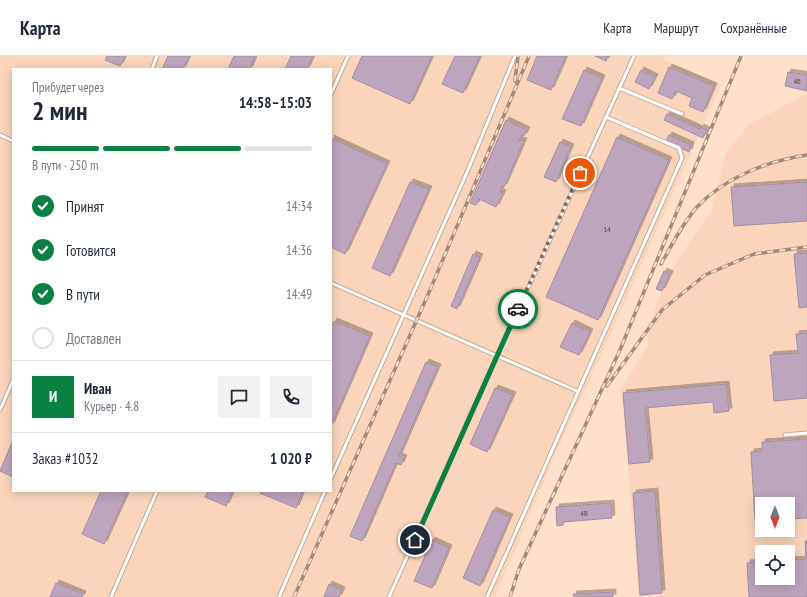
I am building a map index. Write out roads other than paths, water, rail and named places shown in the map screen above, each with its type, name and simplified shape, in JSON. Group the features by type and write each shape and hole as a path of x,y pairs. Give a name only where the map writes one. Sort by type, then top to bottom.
{"lane":[{"path":"152,68 157,56"},
{"path":"332,92 348,56"},
{"path":"332,476 402,315 468,170 515,56"},
{"path":"389,597 634,56"},
{"path":"620,88 682,114"},
{"path":"487,597 577,391 682,158 679,148 606,117"},
{"path":"0,135 12,141"},
{"path":"332,284 577,391"},
{"path":"0,410 12,382"},
{"path":"785,435 807,433"},
{"path":"111,597 157,492"},
{"path":"279,597 325,492"}],"railway":[{"path":"515,81 518,56"},
{"path":"294,597 430,290 529,56"},
{"path":"510,597 519,569 620,350 741,56"},
{"path":"661,264 687,220 708,196 734,179 762,166 777,161 807,155"},
{"path":"607,386 662,310 705,275 754,254 807,247"}]}
